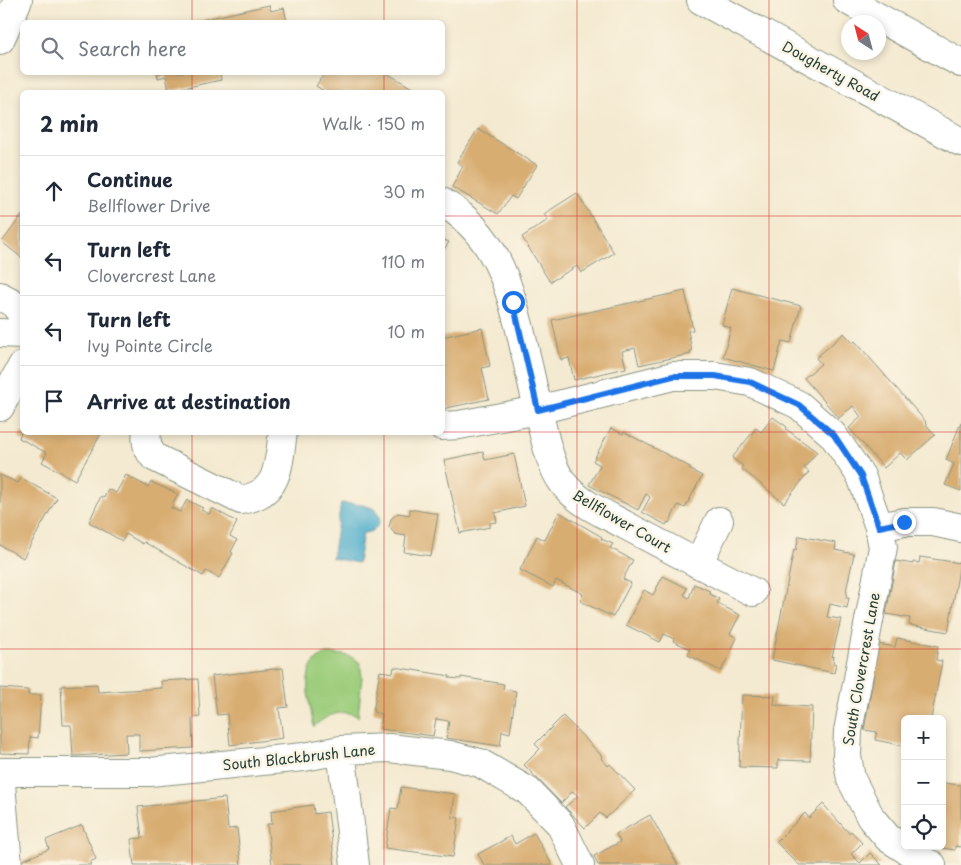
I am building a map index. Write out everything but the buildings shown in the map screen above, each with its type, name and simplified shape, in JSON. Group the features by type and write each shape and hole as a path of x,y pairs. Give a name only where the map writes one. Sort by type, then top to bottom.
{"street":[{"path":"0,40 18,0"},
{"name":"Dougherty Road","path":"701,0 961,142"},
{"path":"847,0 961,63"},
{"name":"Bellflower Court","path":"445,204 456,210 480,235 503,272 513,302 538,410 554,464 559,478 568,490 591,506 753,592"},
{"path":"0,296 13,304 20,312"},
{"path":"0,333 20,334"},
{"path":"0,407 20,370"},
{"name":"South Clovercrest Lane","path":"445,426 459,425 538,410 673,376 715,376 750,382 799,405 834,435 861,476 879,527 883,547 848,731 847,756 850,779 871,818 888,838 926,864 932,865"},
{"path":"146,435 148,450 154,457 241,500 251,499 261,494 270,486 276,476 283,435"},
{"path":"698,564 719,522"},
{"path":"879,527 904,522 934,522 961,528"},
{"name":"South Blackbrush Lane","path":"0,772 150,772 304,757 341,750 388,748 450,755 480,763 528,791 560,824 580,865"},
{"path":"341,750 355,865"},
{"path":"0,772 8,865"}],"green space":[{"path":"327,654 349,656 360,663 362,677 358,717 347,713 334,714 323,719 314,727 308,696 309,675 312,666 318,659"}],"water":[{"path":"341,503 371,507 380,517 376,528 363,533 358,563 332,558"}],"route":[{"path":"513,302 538,410 673,376 715,376 750,382 799,405 834,435 861,476 879,527 904,522"}]}
